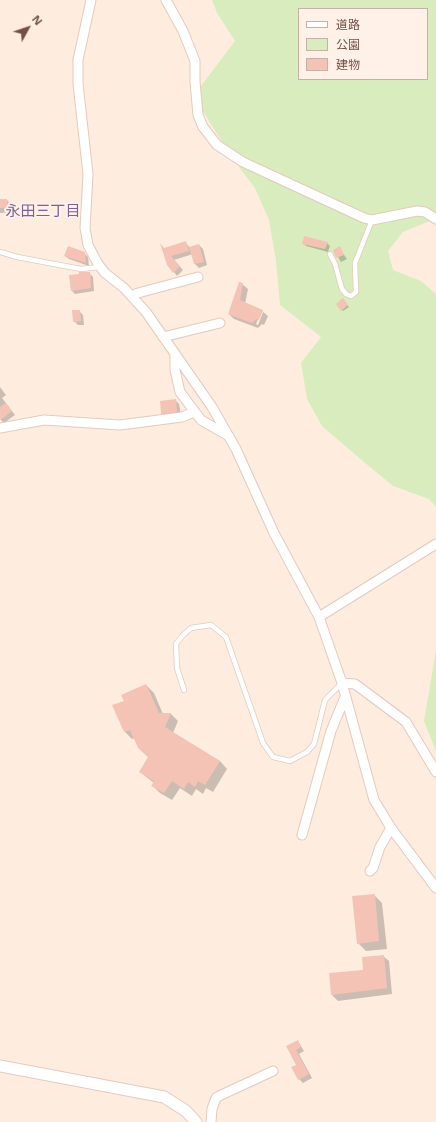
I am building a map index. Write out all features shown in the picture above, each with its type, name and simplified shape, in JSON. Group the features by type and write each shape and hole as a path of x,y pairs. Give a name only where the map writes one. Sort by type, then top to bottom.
{"street":[{"path":"91,0 78,60 78,84 88,174 85,228 88,245 100,267 132,296 163,337 212,407 229,436 274,533 319,617 342,684 374,800 391,828 436,888"},
{"path":"166,0 191,47 195,61 198,115 210,139 243,162 343,210 372,220 417,211 425,212 436,219"},
{"path":"132,296 138,293 198,278"},
{"path":"163,337 220,323"},
{"path":"175,354 175,370 177,385 180,392 194,412 212,427 229,436"},
{"path":"0,428 44,420 120,425 182,417 194,412"},
{"path":"319,617 436,544"},
{"path":"342,684 355,684 406,722 436,772"},
{"path":"302,835 331,731 345,697"},
{"path":"370,871 373,868 380,847 391,828"},
{"path":"0,1066 164,1097 186,1111 196,1122"},
{"path":"211,1122 214,1103 219,1096 273,1071"}],"lane":[{"path":"330,254 335,264 342,288 346,294 351,296 356,292 355,263 372,220"},
{"path":"0,252 17,257 81,269 100,267"},
{"path":"184,690 177,668 176,644 191,628 211,625 226,636 264,743 273,757 290,761 307,752 314,744 324,700 342,684"}],"green space":[{"path":"212,0 436,0 436,216 430,221 403,232 388,251 393,270 421,281 436,294 436,507 429,499 393,486 364,462 322,426 307,399 301,363 321,337 280,305 276,261 269,220 255,188 235,162 200,107 201,86 235,41 217,13"},
{"path":"436,650 436,751 424,721"}],"building":[{"path":"0,199 7,199 7,207 0,208"},
{"path":"304,236 328,242 325,249 302,244"},
{"path":"186,241 189,251 171,256 180,266 173,273 167,265 160,243 164,248"},
{"path":"199,244 204,262 194,264 189,247"},
{"path":"68,246 85,252 86,263 64,256"},
{"path":"340,246 344,255 336,258 333,250"},
{"path":"79,272 90,272 91,288 71,291 69,275 79,274"},
{"path":"239,282 243,283 240,300 263,310 259,320 256,319 252,323 228,314"},
{"path":"343,298 348,305 341,311 336,304"},
{"path":"72,310 80,310 81,321 73,322"},
{"path":"176,399 177,412 161,414 160,401"},
{"path":"6,403 12,411 0,420 0,407"},
{"path":"146,684 159,713 171,713 165,727 220,761 205,785 198,781 195,787 188,782 184,789 172,781 164,793 151,786 154,781 139,772 148,757 138,748 130,730 124,732 112,705 124,701 121,695"},
{"path":"375,894 379,941 357,944 352,896"},
{"path":"384,955 387,988 331,995 329,973 363,970 362,957"},
{"path":"298,1040 301,1047 296,1050 309,1074 298,1080 291,1067 296,1065 286,1046"}],"district":[{"name":"永田三丁目","path":"43,212"}]}
